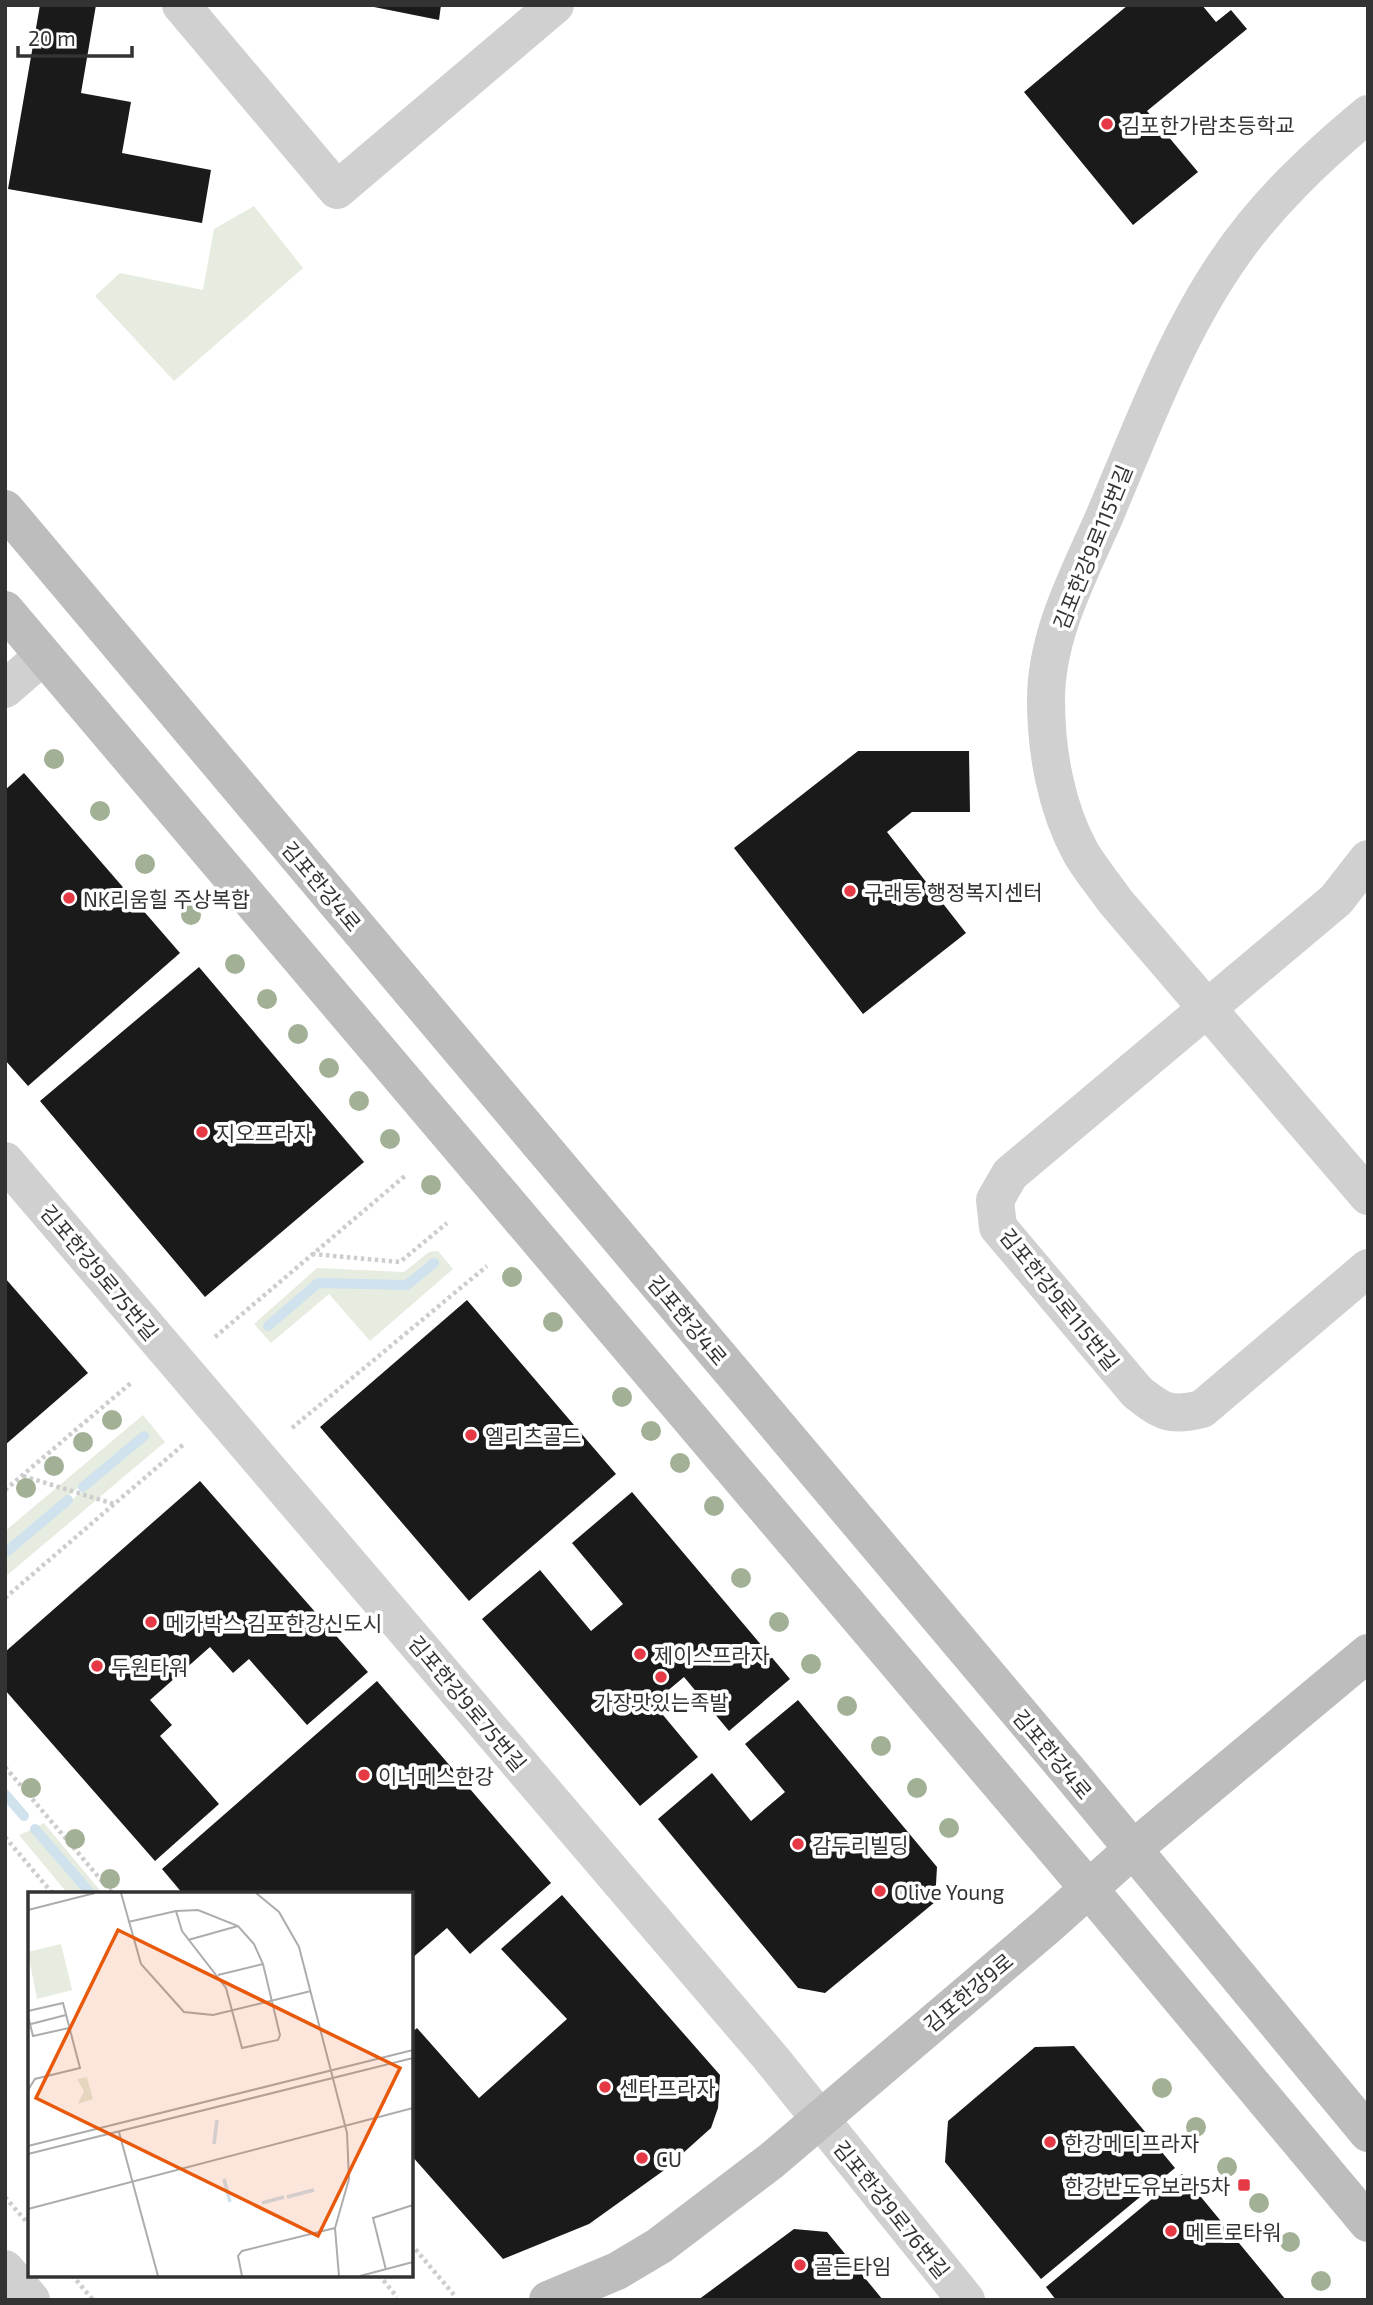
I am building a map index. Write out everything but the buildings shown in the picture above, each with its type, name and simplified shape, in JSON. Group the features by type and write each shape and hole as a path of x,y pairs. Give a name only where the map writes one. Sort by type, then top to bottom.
{"street":[{"path":"181,5 337,190 555,5"},
{"name":"김포한강9로115번길","path":"1368,114 1336,140 1277,197 1219,274 1192,321 1161,384 1063,612 1050,653 1046,698 1047,742 1059,800 1081,853 1115,901 1368,1196"},
{"name":"김포한강4로","path":"5,509 1368,2133"},
{"path":"5,610 1089,1889 1368,2223"},
{"path":"5,689 43,656"},
{"name":"김포한강9로115번길","path":"1368,859 1336,900 1010,1174 995,1200 998,1227 1137,1392 1157,1408 1180,1415 1202,1409 1368,1268"},
{"name":"김포한강9로75번길","path":"5,1161 770,2057 819,2119"},
{"name":"김포한강9로","path":"548,2300 617,2271 659,2246 771,2161 1132,1850 1368,1653"},
{"name":"김포한강9로76번길","path":"819,2119 966,2300"},
{"path":"5,2269 32,2300"}],"path":[{"path":"215,1336 406,1174"},
{"path":"311,1254 400,1262 447,1223"},
{"path":"292,1428 487,1266"},
{"path":"5,1490 132,1382"},
{"path":"5,1598 184,1444"},
{"path":"22,1475 114,1504"},
{"path":"5,1767 111,1892"},
{"path":"5,1838 51,1892"},
{"path":"5,2197 28,2224"},
{"path":"413,2246 455,2295"},
{"path":"74,2277 93,2300"},
{"path":"381,2277 397,2297"}],"shaded area":[{"path":"254,206 303,268 174,381 95,296 120,273 203,290 214,229"},
{"path":"438,1251 453,1269 370,1341 329,1294 271,1343 254,1324 317,1268 404,1272 429,1252","holes":["434,1261 435,1263 408,1287 317,1285 268,1328 266,1326 317,1282 407,1284"]},
{"path":"143,1415 165,1442 5,1577 5,1556 147,1437 145,1432 5,1549 5,1531"},
{"path":"44,1823 101,1892 91,1892 36,1827"},
{"path":"31,1830 83,1892 66,1892 19,1835"}],"waterway":[{"path":"268,1326 318,1283 407,1285 434,1263"},
{"path":"83,1487 144,1436"},
{"path":"5,1553 68,1500"},
{"path":"5,1794 24,1816"},
{"path":"35,1829 89,1892"}],"place":[{"name":"김포한가람초등학교","path":"1107,124"},
{"name":"구래동 행정복지센터","path":"850,891"},
{"name":"NK리움힐 주상복합","path":"69,898"},
{"name":"지오프라자","path":"202,1132"},
{"name":"엘리츠골드","path":"471,1435"},
{"name":"메가박스 김포한강신도시","path":"151,1622"},
{"name":"제이스프라자","path":"640,1654"},
{"name":"두원타워","path":"97,1666"},
{"name":"가장맛있는족발","path":"661,1677"},
{"name":"이너메스한강","path":"364,1775"},
{"name":"감두리빌딩","path":"798,1844"},
{"name":"Olive Young","path":"880,1891"},
{"name":"센타프라자","path":"605,2087"},
{"name":"한강메디프라자","path":"1050,2142"},
{"name":"CU","path":"642,2158"},
{"name":"한강반도유보라5차","path":"1244,2185"},
{"name":"메트로타워","path":"1171,2231"},
{"name":"골든타임","path":"800,2265"}]}
